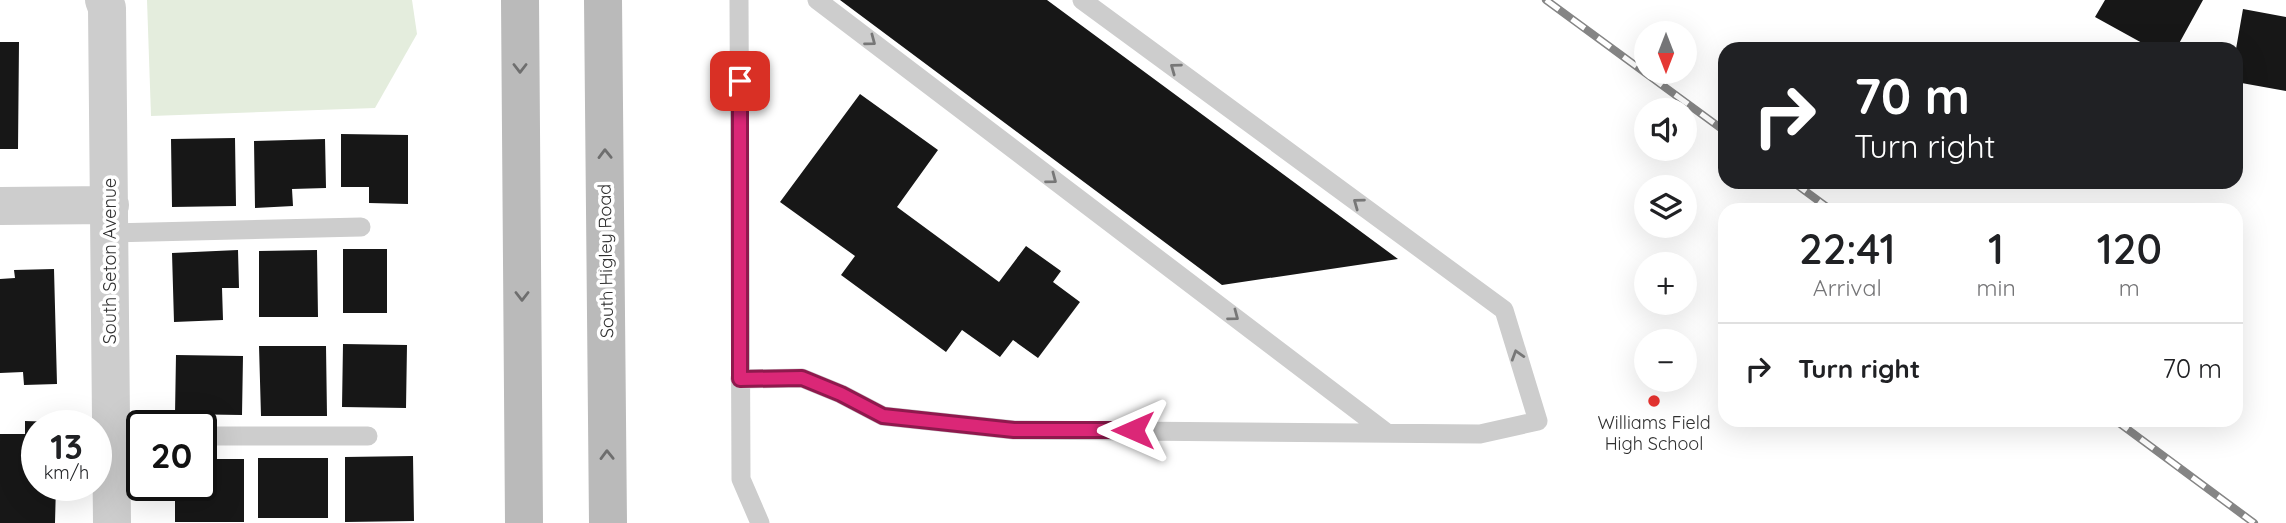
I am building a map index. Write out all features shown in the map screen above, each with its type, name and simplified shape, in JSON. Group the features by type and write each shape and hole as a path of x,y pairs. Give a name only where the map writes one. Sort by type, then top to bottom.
{"main road":[{"path":"520,0 524,523"},
{"name":"South Higley Road","path":"603,0 608,523"}],"street":[{"name":"South Seton Avenue","path":"104,0 107,8 110,219 126,424"},
{"path":"0,205 110,219"},
{"name":"South Seton Avenue","path":"112,523 126,443"}],"lane":[{"path":"739,0 741,479 760,523"},
{"path":"817,0 1387,433"},
{"path":"740,379 802,378 883,416 1014,430 1480,434 1538,421 1504,310 1082,0"},
{"path":"110,219 361,227"},
{"path":"217,436 368,436"}],"green space":[{"path":"147,0 412,0 417,34 375,108 151,116"}],"building":[{"path":"840,0 1047,0 1398,259 1222,285"},
{"path":"2105,0 2203,0 2180,42 2140,42 2095,17"},
{"path":"2243,9 2286,17 2286,91 2243,83 2243,42 2237,42"},
{"path":"0,42 19,42 18,149 0,149"},
{"path":"860,94 938,150 897,207 999,282 1026,246 1061,271 1053,282 1080,302 1038,358 1013,340 1000,357 962,330 946,352 841,275 855,256 780,202"},
{"path":"341,134 408,135 408,204 369,203 369,187 341,187"},
{"path":"235,138 236,206 172,207 171,139"},
{"path":"325,139 326,188 292,189 293,206 255,208 254,141"},
{"path":"343,249 387,249 387,313 343,313"},
{"path":"238,250 239,288 222,288 223,320 174,322 172,253"},
{"path":"317,250 318,317 259,317 259,251"},
{"path":"54,269 57,384 24,385 23,372 0,373 0,279 15,278 14,270"},
{"path":"343,344 407,345 406,408 342,407"},
{"path":"259,346 326,346 327,416 261,416"},
{"path":"176,355 243,356 242,415 217,415 217,410 175,410"},
{"path":"0,434 21,434 21,501 56,501 55,523 0,523"},
{"path":"413,456 414,521 345,522 345,457"},
{"path":"258,458 328,458 328,518 258,518"},
{"path":"217,459 244,459 244,522 175,522 175,501 217,501"}],"railway":[{"path":"1546,0 1718,126"},
{"path":"1802,189 1822,203"},
{"path":"2124,427 2254,523"}],"place":[{"name":"Williams Field High School","path":"1654,401"}],"route":[{"path":"740,81 740,379 802,378 883,416 1014,430 1133,430"}]}
